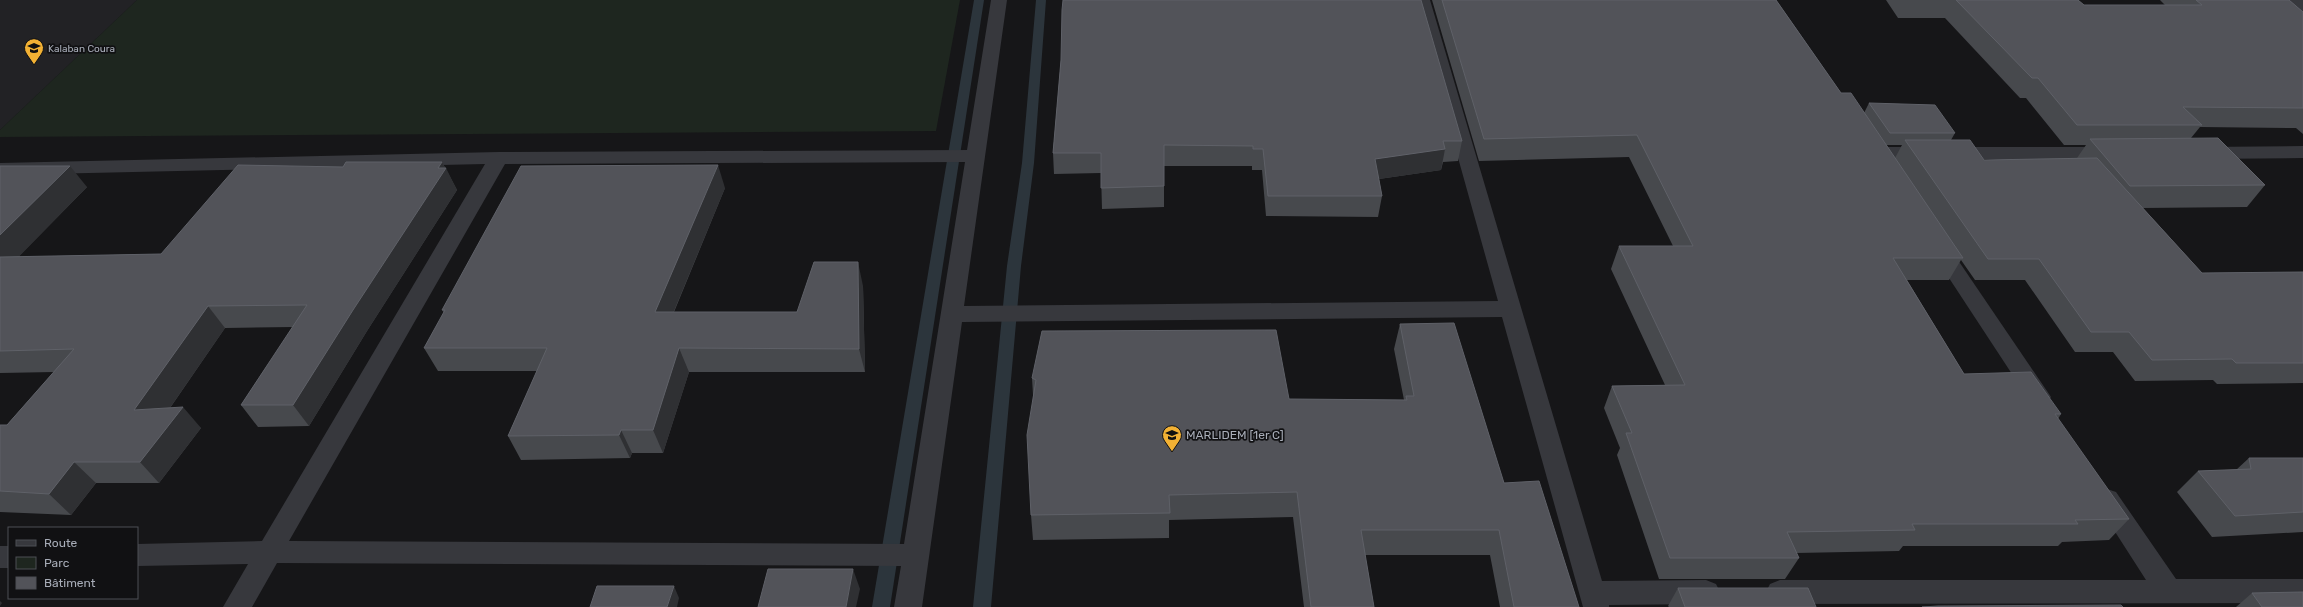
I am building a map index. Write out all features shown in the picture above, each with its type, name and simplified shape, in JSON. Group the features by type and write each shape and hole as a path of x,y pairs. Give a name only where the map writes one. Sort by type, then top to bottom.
{"street":[{"path":"908,607 999,0"},
{"path":"1422,0 1594,600 1726,592"},
{"path":"2294,0 2303,8"},
{"path":"1890,173 1872,146 2129,153"},
{"path":"2185,153 2303,152"},
{"path":"0,168 499,158 975,156"},
{"path":"237,607 267,552 499,158"},
{"path":"1925,226 2049,412"},
{"path":"951,314 1511,310"},
{"path":"2098,485 2169,591"},
{"path":"138,555 267,552 916,554"},
{"path":"1758,592 2303,591"}],"shaded area":[{"name":"Kalaban Coura","path":"0,0 137,0 0,130"}],"green space":[{"path":"137,0 960,0 936,131 0,137 0,130"}],"building":[{"path":"1063,0 1421,0 1462,141 1443,141 1445,149 1375,159 1382,196 1268,196 1263,149 1253,149 1253,146 1164,145 1164,186 1101,188 1101,153 1053,153 1061,60"},
{"path":"1442,0 1776,0 1841,93 1851,93 1963,258 1893,258 1964,374 2031,372 2061,414 2055,414 2129,519 2075,520 2078,524 1912,524 1915,530 1787,532 1799,558 1670,558 1626,433 1632,433 1612,386 1685,385 1619,246 1693,246 1637,135 1484,139"},
{"path":"1956,0 2078,0 2084,5 2202,5 2196,0 2289,0 2303,12 2303,108 2183,107 2202,125 2077,125 2038,78 2032,78"},
{"path":"1869,103 1935,105 1955,133 1890,133"},
{"path":"2218,138 2265,185 2130,186 2090,139"},
{"path":"1905,140 1970,140 1984,160 2097,158 2202,273 2303,272 2303,363 2236,363 2232,359 2152,360 2129,332 2091,332 2039,259 1988,259"},
{"path":"346,162 442,162 438,168 446,168 293,405 241,405 307,305 208,306 134,410 183,407 140,462 74,462 49,494 0,491 0,425 7,425 74,349 0,351 0,257 161,254 238,165 343,167"},
{"path":"718,165 655,312 797,312 814,262 858,262 859,349 679,348 653,430 621,430 619,435 508,436 547,348 424,348 445,310 442,310 521,166"},
{"path":"0,166 70,166 0,235"},
{"path":"1454,323 1504,483 1539,481 1579,607 1514,607 1499,530 1361,530 1374,607 1311,607 1297,492 1169,495 1170,513 1031,515 1027,435 1036,380 1032,378 1042,331 1276,330 1289,399 1407,400 1406,396 1414,396 1400,324"},
{"path":"2249,458 2303,458 2303,512 2235,516 2198,471 2251,469"},
{"path":"768,569 853,569 846,607 758,607"},
{"path":"597,586 674,586 667,607 590,607"},
{"path":"1678,588 1808,588 1816,607 1685,607"},
{"path":"2303,592 2303,607 2262,607 2252,593"},
{"path":"2121,605 2123,607 1922,607 1938,606"}],"waterway":[{"path":"881,607 979,0"},
{"path":"982,607 1014,266 1028,163 1041,0"}],"place":[{"name":"Kalaban Coura","path":"34,65"},
{"name":"MARLIDEM [1er C]","path":"1172,452"}]}
